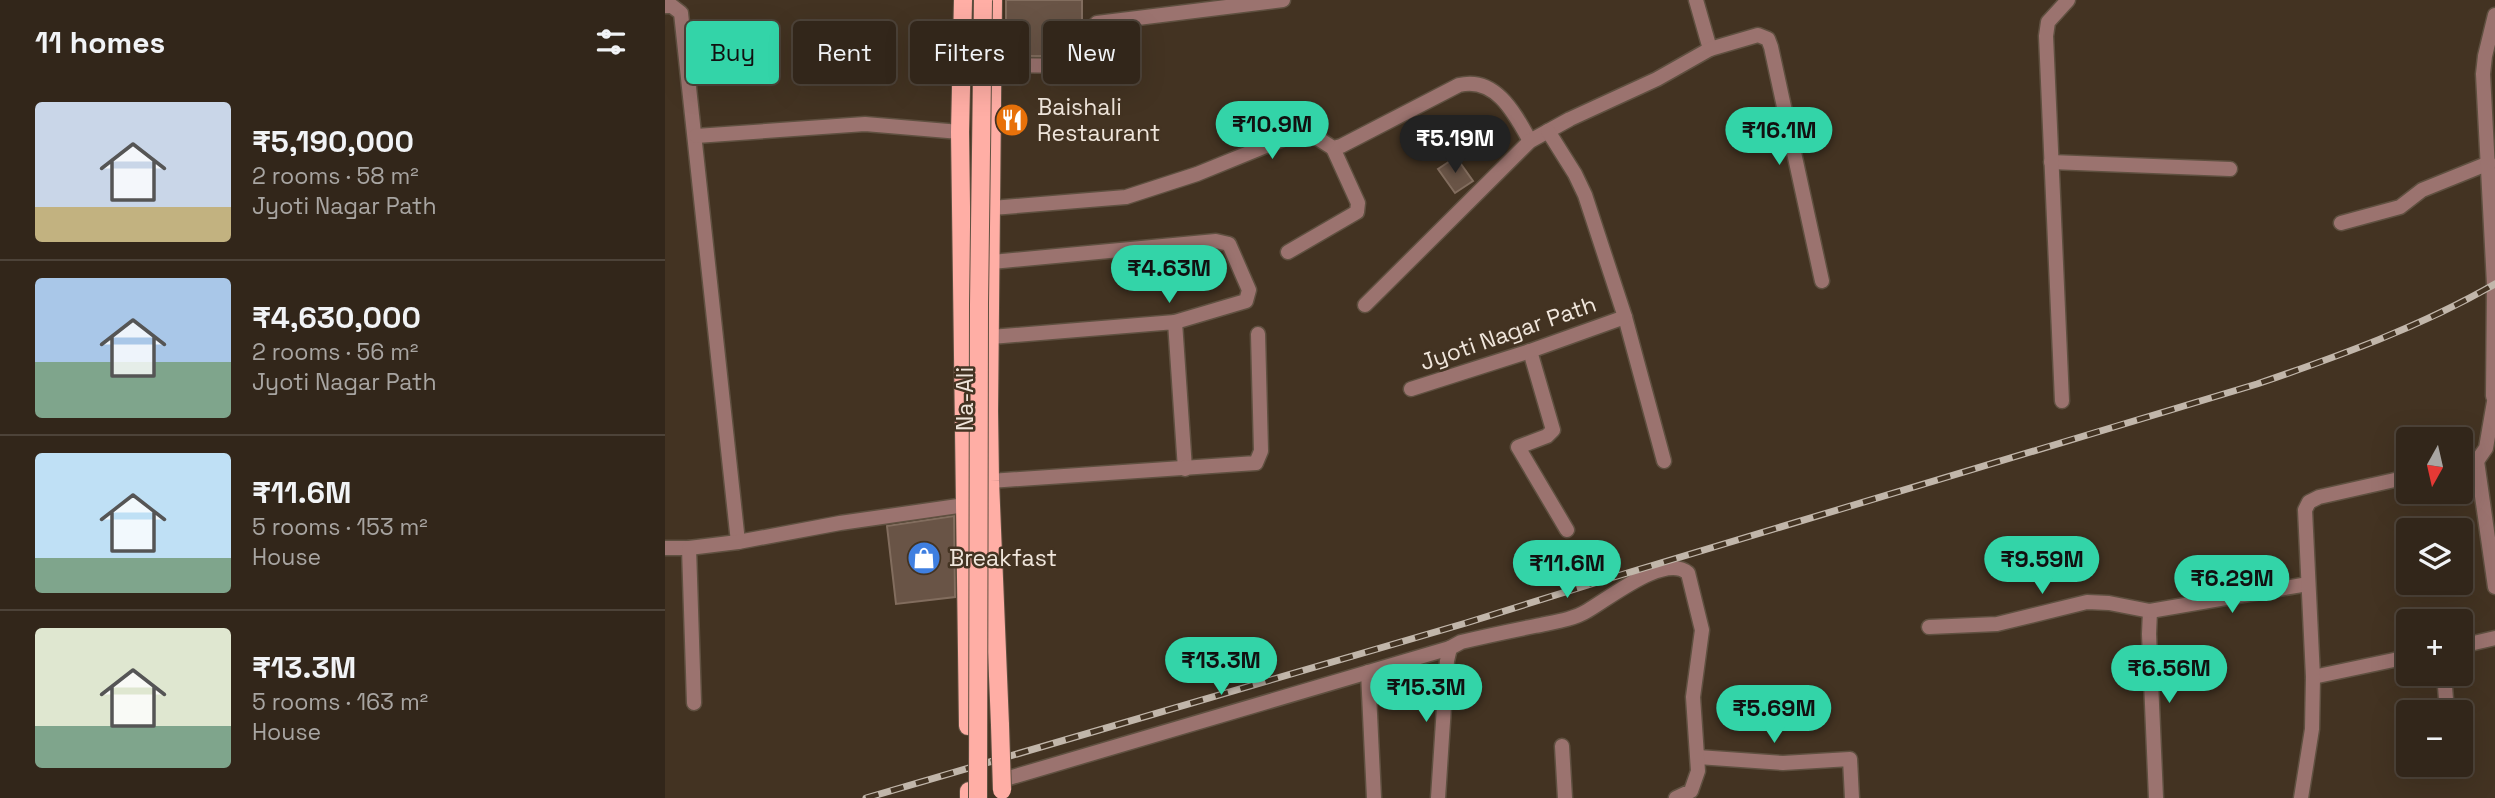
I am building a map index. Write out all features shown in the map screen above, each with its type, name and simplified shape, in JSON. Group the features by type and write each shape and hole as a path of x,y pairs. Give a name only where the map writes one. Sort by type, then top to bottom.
{"main road":[{"path":"963,0 960,132 968,726 972,796"},
{"path":"972,796 983,0"},
{"name":"Na-Ali","path":"993,0 993,21"},
{"name":"Na-Ali","path":"993,84 990,481 1002,789"}],"street":[{"path":"1029,65 1080,66 1086,57 1090,32 1097,23 1283,0"},
{"path":"1696,0 1710,49"},
{"path":"2062,401 2046,28 2052,16 2068,0"},
{"path":"665,6 672,6 681,13 738,542"},
{"path":"2473,462 2477,461 2486,448 2494,396 2495,301 2483,74 2495,15"},
{"path":"1365,305 1530,141 1642,87 1710,49 1758,35 1768,39 1822,281"},
{"path":"1333,148 1342,146 1459,85 1469,83 1481,84 1503,101 1530,141"},
{"path":"696,136 865,124 960,132"},
{"name":"Jyoti Nagar Path","path":"1411,389 1625,317 1585,195 1548,131"},
{"path":"992,208 1126,197 1196,174 1282,138 1311,134 1333,148 1358,203 1357,212 1288,252"},
{"path":"2051,162 2230,169"},
{"path":"2341,223 2400,207 2421,190 2489,163"},
{"path":"991,337 1175,322 1246,301 1249,290 1229,244 1216,241 992,262"},
{"path":"1625,317 1664,461"},
{"path":"1175,322 1185,469"},
{"path":"990,481 1256,463 1260,458 1258,334"},
{"path":"1530,351 1553,430 1547,436 1518,447 1567,530"},
{"path":"2477,461 2495,587"},
{"path":"2301,798 2311,739 2313,677 2304,518 2309,502 2396,480"},
{"path":"665,548 738,542 840,523 965,505"},
{"path":"689,548 694,703"},
{"path":"1002,789 1450,648 1461,642 1576,616 1666,567 1682,568 1688,573 1702,630 1693,697 1698,757 1694,786 1683,796 1676,798"},
{"path":"1929,627 1997,624 2087,602 2109,603 2150,611 2308,584"},
{"path":"2150,611 2156,798"},
{"path":"2473,643 2495,638"},
{"path":"1438,798 1450,648"},
{"path":"2313,677 2396,660"},
{"path":"1368,672 1374,798"},
{"path":"1562,746 1565,798"},
{"path":"1698,757 1783,763 1850,759 1852,798"}],"building":[{"path":"1006,0 1082,0 1082,21 1043,21 1043,56 1029,56 1029,21 1006,21"},
{"path":"1456,157 1473,181 1455,193 1438,169"},
{"name":"Breakfast","path":"954,516 955,597 896,604 887,526"}],"railway":[{"path":"866,798 1466,623 2257,384 2408,327 2495,284"}],"place":[{"name":"Baishali Restaurant","path":"1012,120"},
{"name":"Breakfast","path":"924,558"}]}
